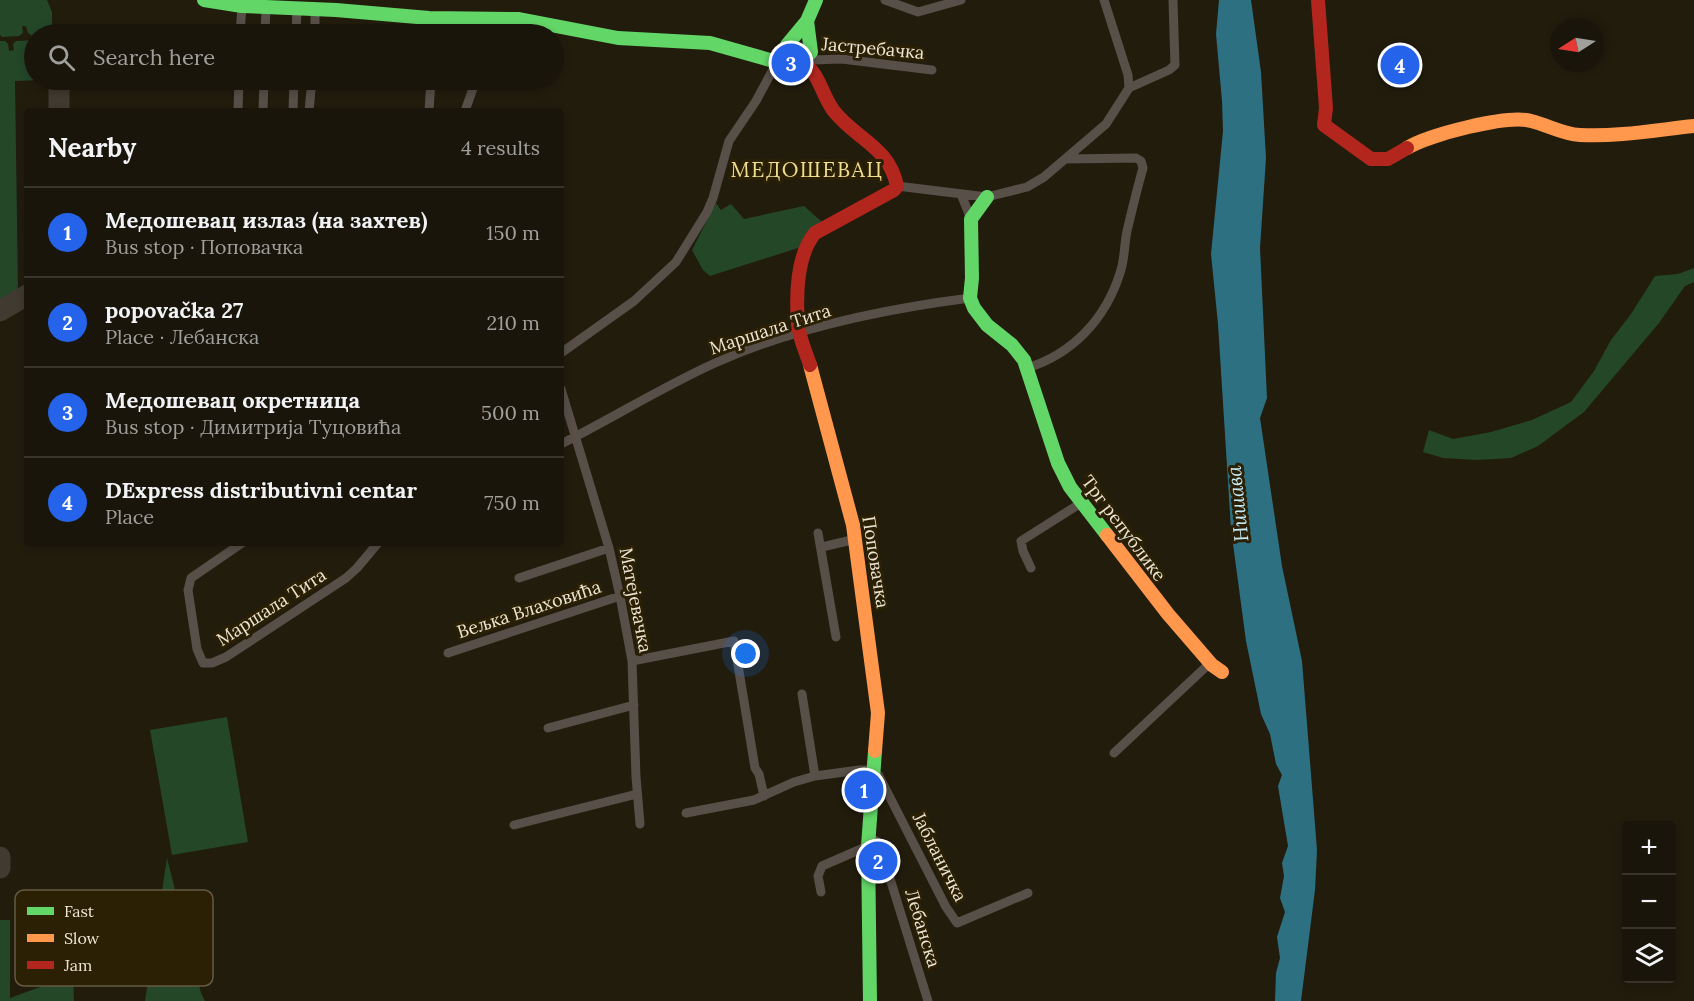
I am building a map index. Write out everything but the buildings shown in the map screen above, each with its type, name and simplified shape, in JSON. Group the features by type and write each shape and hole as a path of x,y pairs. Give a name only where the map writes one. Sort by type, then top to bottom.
{"street":[{"path":"204,0 242,6 429,18 519,19 545,24"},
{"path":"564,351 634,301 676,262 707,212 729,141 756,101 798,55 807,21 816,0"},
{"path":"885,0 918,12 961,0"},
{"path":"1104,0 1128,75 1129,88"},
{"path":"564,28 618,38 710,43 798,55 836,113 866,139 890,166 895,174 897,186 987,197 1027,187 1044,177 1106,124 1129,88 1169,70 1174,65 1173,0"},
{"path":"1318,0 1326,108 1324,125 1371,159 1388,159 1417,142 1436,136 1509,121 1530,120 1555,130 1578,135 1621,134 1690,127"},
{"path":"241,24 242,6"},
{"path":"265,24 266,7"},
{"path":"296,24 297,9"},
{"path":"315,9 315,24"},
{"path":"429,18 429,24"},
{"path":"496,24 498,19"},
{"name":"Јастребачка","path":"798,55 932,70"},
{"path":"238,108 239,90"},
{"path":"263,108 264,90"},
{"path":"293,108 294,90"},
{"path":"309,108 311,90"},
{"path":"429,108 430,90"},
{"path":"466,108 472,90"},
{"path":"1027,368 1056,357 1095,324 1117,283 1121,270 1143,168 1141,161 1136,158 1066,159"},
{"name":"Поповачка","path":"870,1001 868,842 878,713 856,539 828,428 800,333 799,275 801,262 817,230 894,190 897,186"},
{"path":"961,194 971,219"},
{"path":"970,298 969,234 971,219 987,197"},
{"name":"Трг републике","path":"970,298 980,318 1012,345 1024,360 1058,464 1070,487 1168,614 1210,663 1222,672"},
{"name":"Маршала Тита","path":"564,442 714,363 749,349 800,333 908,307 970,298"},
{"name":"Матејевачка","path":"564,398 609,548 632,661 640,824"},
{"path":"1031,568 1021,541 1081,503"},
{"path":"818,533 836,638"},
{"path":"822,547 856,539"},
{"name":"Маршала Тита","path":"227,547 191,578 189,583 188,590 197,649 203,663 219,661 346,578 375,546"},
{"path":"519,578 609,548"},
{"name":"Вељка Влаховића","path":"448,653 620,596"},
{"path":"632,661 734,641 755,768 759,774 764,796"},
{"path":"1114,753 1210,663"},
{"path":"802,694 815,776"},
{"path":"548,728 634,705"},
{"path":"686,813 754,800 794,782 815,776 873,770"},
{"name":"Јабланичка","path":"873,770 879,776 946,907 957,923 1028,893"},
{"path":"514,825 637,794"},
{"path":"821,892 818,876 822,866 868,842"},
{"name":"Лебанска","path":"868,842 879,843 928,1001"}],"green space":[{"path":"0,0 47,0 52,12 52,24 24,24 23,33 19,36 2,37 0,35"},
{"path":"0,41 8,44 9,51 14,50 13,44 16,41 24,41 24,81 15,81 18,288 0,303"},
{"path":"716,203 721,210 731,204 744,219 804,206 822,222 798,248 710,276 703,270 692,250"},
{"path":"1694,268 1694,282 1685,286 1659,323 1584,412 1538,446 1511,458 1477,460 1443,458 1423,452 1429,430 1453,439 1491,432 1532,420 1571,402 1594,371 1611,340 1655,276 1678,274"},
{"path":"227,717 248,842 172,855 150,730"},
{"path":"167,858 175,890 162,890"},
{"path":"0,920 10,920 10,998 43,986 73,986 74,1001 0,1001"},
{"path":"147,986 199,986 205,1001 145,1001"}],"water":[{"name":"Нишава","path":"1219,0 1251,0 1261,72 1266,158 1260,248 1267,398 1260,418 1282,566 1302,661 1317,850 1315,890 1301,1001 1275,1001 1276,973 1280,958 1277,937 1285,912 1280,898 1284,876 1282,863 1288,846 1278,786 1282,775 1276,764 1270,734 1261,714 1246,641 1231,529 1218,324 1211,254 1223,131 1216,34"}],"taxiway":[{"path":"59,90 59,108"},
{"path":"0,311 24,297"},
{"path":"0,857 0,868"}],"traffic: fast":[{"path":"204,0 242,6 336,10 429,18 519,19 545,24"},
{"path":"807,21 811,52 803,60 796,59 790,54 787,45 807,21 816,0"},
{"path":"564,28 618,38 710,43 777,62"},
{"path":"987,197 971,219 970,298 974,308 987,325 1012,345 1024,360 1058,463 1070,487 1107,535"},
{"path":"870,1001 868,846 875,751"}],"traffic: slow":[{"path":"1407,148 1449,132 1505,120 1531,121 1580,135 1623,134 1694,126"},
{"path":"810,365 853,525 878,713 875,751"},
{"path":"1107,535 1168,614 1212,665 1222,672"}],"traffic: jam":[{"path":"1318,0 1326,108 1324,125 1371,159 1388,159 1407,148"},
{"path":"801,60 813,72 833,110 887,161 897,186 894,190 815,233 809,242 801,265 797,301 801,340 810,365"}],"place":[{"name":"Медошевац окретница","path":"791,63"},
{"name":"DExpress distributivni centar","path":"1400,65"},
{"name":"Медошевац излаз (на захтев)","path":"864,790"},
{"name":"popovačka 27","path":"878,861"}],"district":[{"name":"МЕДОШЕВАЦ","path":"807,169"}]}
